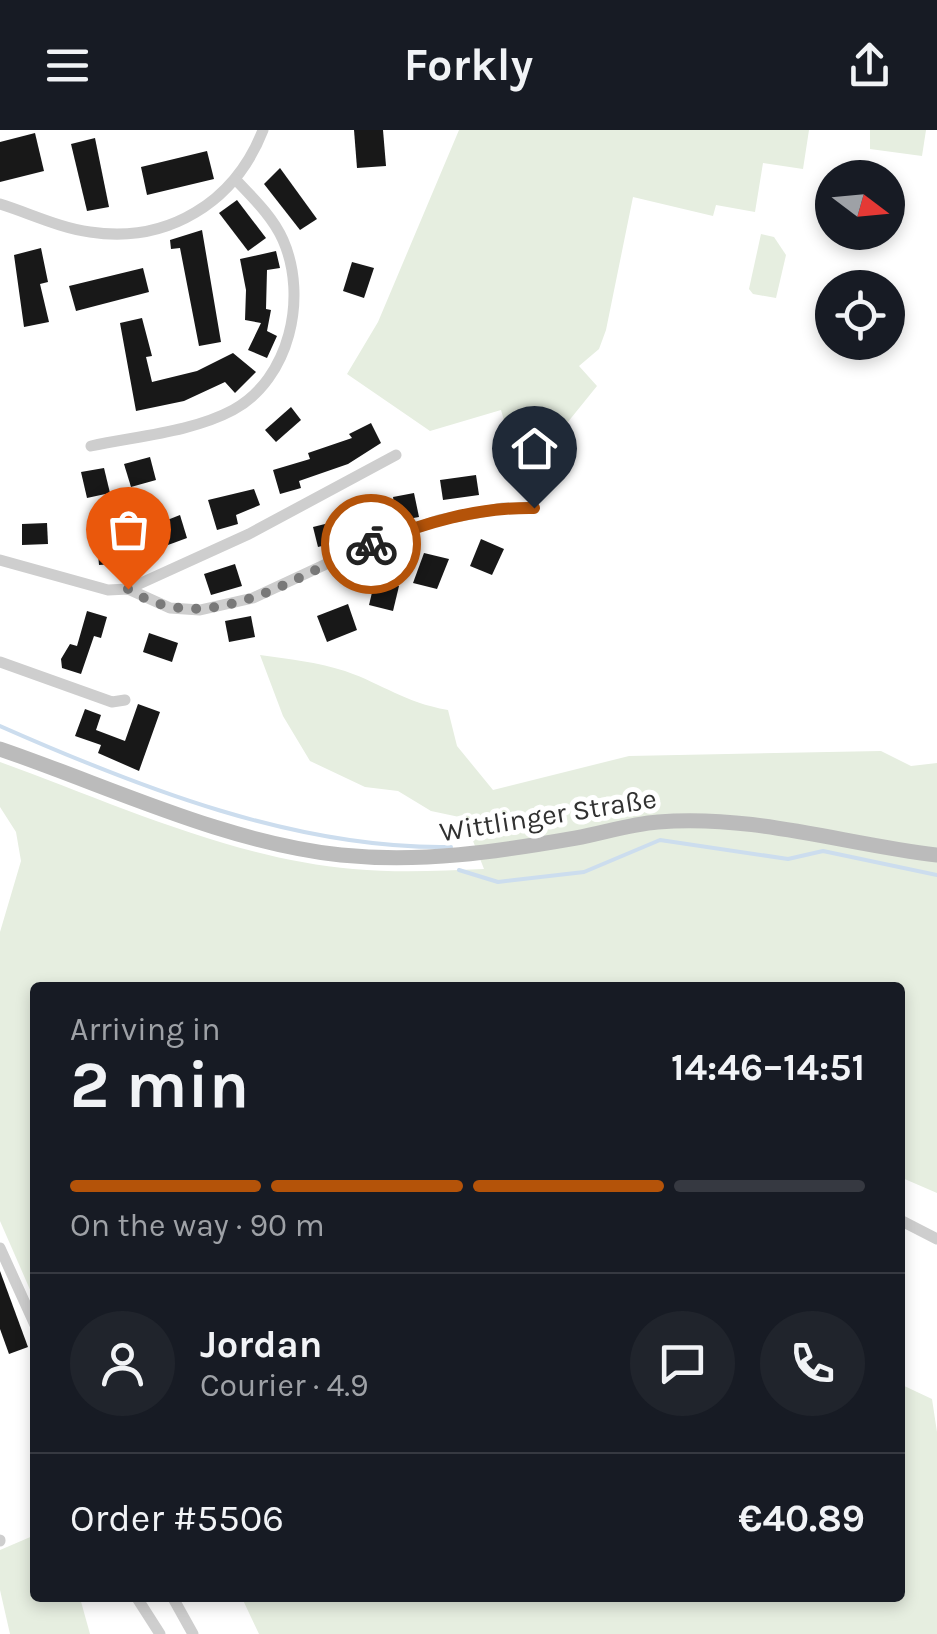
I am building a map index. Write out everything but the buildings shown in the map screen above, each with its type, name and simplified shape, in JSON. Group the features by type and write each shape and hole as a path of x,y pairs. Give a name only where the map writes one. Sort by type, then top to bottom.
{"street":[{"path":"0,204 88,232 133,234 176,224 210,206 236,180 263,130"},
{"path":"91,446 199,423 232,410 252,397 280,359 293,311 290,262 272,221 236,180"},
{"path":"0,560 108,590 128,589 249,534 396,455"},
{"path":"128,589 170,608 228,606 365,546 439,520 504,508 534,508"},
{"path":"0,662 112,702 125,700"},
{"name":"Wittlinger Straße","path":"0,749 201,822 337,854 389,859 473,856 654,822 700,820 741,822 937,855"},
{"path":"905,1223 937,1240"},
{"path":"0,1248 30,1313"},
{"path":"140,1602 160,1634"},
{"path":"175,1602 193,1634"}],"shaded area":[{"path":"459,130 809,130 803,169 763,163 755,212 716,205 713,216 633,197 606,330 599,349 579,366 597,386 542,454 515,459 501,410 430,431 347,374 378,322"},
{"path":"870,130 926,130 922,156 870,149"},
{"path":"761,234 774,237 786,255 776,298 753,294 749,289"},
{"path":"260,655 334,668 448,710 457,746 493,790 629,756 881,751 911,766 937,763 937,1193 905,1179 905,982 30,982 30,1290 0,1221 0,932 21,861 16,832 0,807 0,762 174,827 263,854 369,870 484,869 464,818 431,811 398,791 365,787 310,761 283,716"},
{"path":"905,1386 932,1399 937,1432 937,1634 259,1634 244,1602 905,1602"},
{"path":"30,1537 30,1602 81,1602 90,1634 10,1634 0,1590 0,1550"}],"waterway":[{"path":"0,726 107,771 220,811 335,838 451,847"},
{"path":"459,870 498,882 584,872 660,840 788,859 823,851 937,875"}],"way so far":[{"path":"128,589 146,601 170,608 200,610 228,606 371,544"}],"route":[{"path":"371,544 439,520 504,508 534,508"}]}
